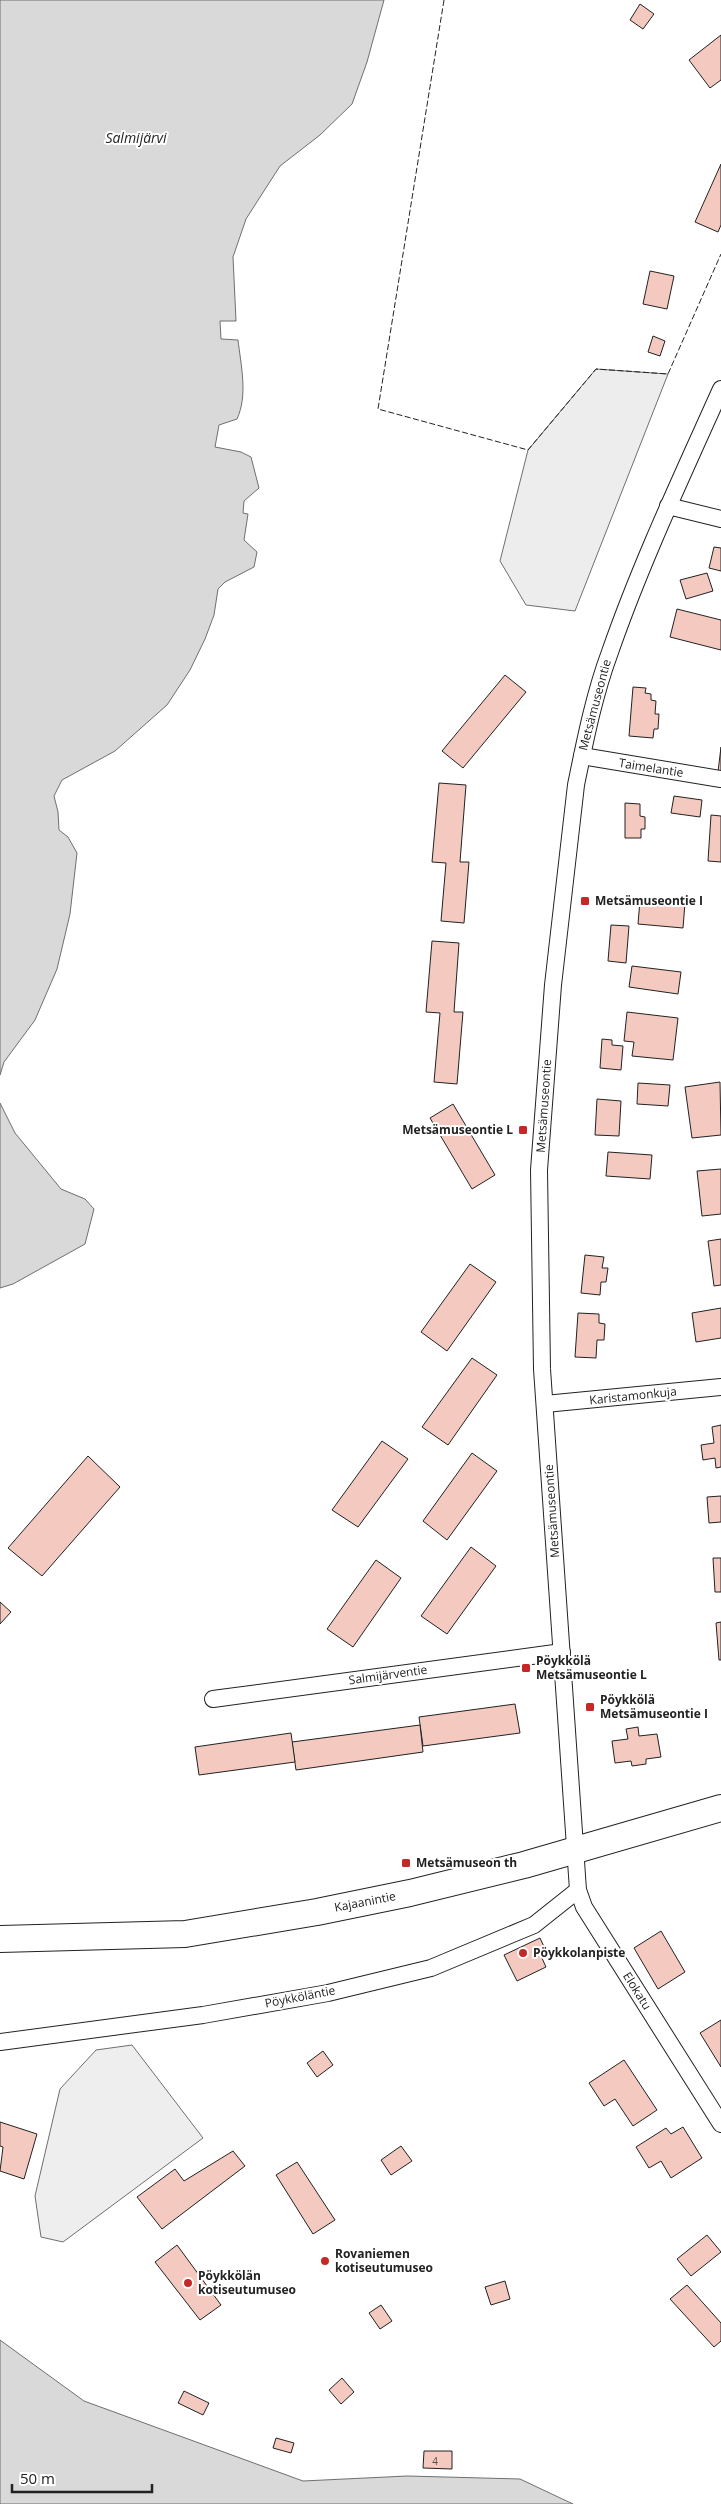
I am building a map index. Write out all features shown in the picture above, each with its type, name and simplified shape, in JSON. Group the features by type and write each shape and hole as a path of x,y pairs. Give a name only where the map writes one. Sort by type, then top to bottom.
{"main road":[{"name":"Kajaanintie","path":"0,1940 185,1934 410,1893 576,1850 721,1808"}],"street":[{"name":"Metsämuseontie","path":"576,1850 542,1369 539,1170 553,985 576,785 609,653 668,506 721,389"},
{"path":"668,506 721,519"},
{"name":"Taimelantie","path":"582,756 721,778"},
{"name":"Karistamonkuja","path":"545,1404 721,1387"},
{"name":"Salmijärventie","path":"213,1698 562,1652"},
{"name":"Elokatu","path":"576,1850 578,1890 584,1908 721,2124"},
{"name":"Pöykköläntie","path":"0,2042 204,2015 328,1993 431,1968 534,1925 578,1890"}],"shaded area":[{"path":"596,369 668,374 575,611 526,605 500,561 528,450"},
{"path":"132,2045 203,2138 63,2242 41,2237 35,2196 60,2089 96,2050"}],"water":[{"name":"Salmijärvi","path":"0,0 384,0 367,62 352,104 320,135 280,166 246,219 233,257 236,321 220,321 221,339 238,340 243,390 237,419 219,425 215,447 241,452 251,457 259,488 244,501 243,513 248,514 244,540 257,552 254,567 225,582 218,589 214,615 205,639 190,670 167,705 115,751 62,780 54,796 58,812 59,830 68,837 77,853 70,914 57,969 35,1020 4,1062 0,1075"},
{"path":"0,1103 15,1133 61,1189 85,1199 94,1209 85,1244 13,1284 0,1288"},
{"path":"0,2340 84,2401 303,2481 407,2476 520,2479 573,2504 0,2504"}],"building":[{"path":"640,4 654,14 643,29 630,20"},
{"path":"721,35 721,80 710,88 689,60"},
{"path":"721,164 721,225 718,232 695,222"},
{"path":"650,271 674,276 667,309 643,304"},
{"path":"653,336 665,341 660,356 648,352"},
{"path":"714,547 721,548 721,571 709,568"},
{"path":"707,573 713,591 686,599 680,580"},
{"path":"677,609 721,620 721,650 670,637"},
{"path":"505,675 526,692 463,768 442,751"},
{"path":"633,687 646,688 645,693 651,694 651,700 656,701 655,714 659,714 658,729 654,729 653,738 629,736"},
{"path":"721,747 721,772 718,772"},
{"path":"439,783 466,785 460,862 469,862 464,923 441,921 446,863 432,862"},
{"path":"674,796 702,800 700,817 671,813"},
{"path":"625,803 640,804 640,816 645,817 645,829 641,829 641,838 625,838"},
{"path":"711,815 721,816 721,862 708,861"},
{"path":"640,900 685,903 683,928 638,924"},
{"path":"611,925 629,926 626,963 608,961"},
{"path":"432,941 459,943 454,1012 463,1012 457,1084 434,1082 440,1013 426,1012"},
{"path":"632,966 681,972 678,994 629,987"},
{"path":"627,1012 678,1018 673,1060 632,1056 634,1042 624,1041"},
{"path":"602,1039 612,1040 612,1045 623,1046 621,1070 600,1068"},
{"path":"720,1082 721,1135 692,1138 685,1087"},
{"path":"638,1083 670,1085 668,1106 637,1104"},
{"path":"597,1099 621,1101 619,1136 595,1135"},
{"path":"453,1104 495,1175 472,1189 430,1118"},
{"path":"608,1152 652,1155 650,1179 606,1176"},
{"path":"721,1169 721,1214 702,1216 697,1171"},
{"path":"721,1239 721,1285 714,1286 708,1241"},
{"path":"585,1255 604,1257 602,1268 608,1268 606,1282 601,1282 600,1295 581,1293"},
{"path":"470,1264 496,1282 447,1351 421,1332"},
{"path":"721,1308 721,1338 696,1342 692,1313"},
{"path":"578,1313 599,1314 599,1323 605,1324 604,1340 597,1340 596,1358 575,1357"},
{"path":"472,1358 497,1375 448,1445 422,1427"},
{"path":"721,1425 721,1467 716,1468 715,1458 703,1460 701,1445 714,1443 712,1427"},
{"path":"382,1441 408,1459 358,1527 332,1510"},
{"path":"472,1453 497,1471 447,1540 423,1521"},
{"path":"88,1456 120,1487 42,1576 8,1548"},
{"path":"721,1496 721,1522 709,1523 707,1497"},
{"path":"471,1547 496,1566 447,1634 421,1616"},
{"path":"713,1558 721,1558 721,1592 715,1592"},
{"path":"376,1560 401,1578 353,1647 327,1629"},
{"path":"0,1602 11,1612 0,1624"},
{"path":"721,1622 721,1660 719,1660 716,1623"},
{"path":"515,1704 520,1733 423,1746 419,1717"},
{"path":"420,1725 423,1752 296,1770 292,1742"},
{"path":"638,1727 639,1736 657,1734 661,1757 646,1759 646,1764 632,1766 631,1761 615,1763 612,1741 628,1739 626,1729"},
{"path":"291,1733 295,1762 199,1775 195,1747"},
{"path":"661,1931 685,1972 658,1989 634,1948"},
{"path":"540,1938 547,1953 541,1956 546,1967 517,1981 504,1955"},
{"path":"721,2020 721,2067 700,2033"},
{"path":"323,2051 333,2065 317,2077 307,2063"},
{"path":"624,2060 657,2110 633,2126 615,2099 604,2106 589,2083"},
{"path":"0,2122 37,2134 24,2179 0,2171 3,2147 0,2146"},
{"path":"683,2127 702,2158 671,2178 661,2161 649,2168 636,2147 666,2128 671,2134"},
{"path":"401,2146 412,2161 391,2175 381,2160"},
{"path":"233,2151 245,2166 162,2229 137,2197 175,2169 184,2181"},
{"path":"297,2162 335,2220 313,2234 276,2175"},
{"path":"707,2235 721,2252 691,2276 677,2259"},
{"name":"Pöykkölän kotiseutumuseo","path":"177,2245 221,2305 200,2320 155,2262"},
{"path":"505,2281 510,2299 491,2305 485,2287"},
{"path":"687,2285 721,2323 721,2341 714,2347 670,2299"},
{"path":"381,2305 392,2321 380,2329 369,2313"},
{"path":"342,2378 354,2392 341,2404 329,2390"},
{"path":"184,2391 209,2403 203,2415 178,2403"},
{"path":"276,2438 294,2443 291,2453 273,2448"},
{"path":"424,2451 452,2451 452,2469 423,2468"}],"fence":[{"path":"444,0 378,409 528,450 596,369 668,374 721,254"}],"place":[{"name":"Metsämuseontie I","path":"585,901"},
{"name":"Metsämuseontie L","path":"523,1130"},
{"name":"Pöykkölä Metsämuseontie L","path":"526,1668"},
{"name":"Pöykkölä Metsämuseontie I","path":"590,1707"},
{"name":"Metsämuseon th","path":"406,1863"},
{"name":"Pöykkolanpiste","path":"523,1953"},
{"name":"Rovaniemen kotiseutumuseo","path":"325,2261"},
{"name":"Pöykkölän kotiseutumuseo","path":"188,2283"}]}
